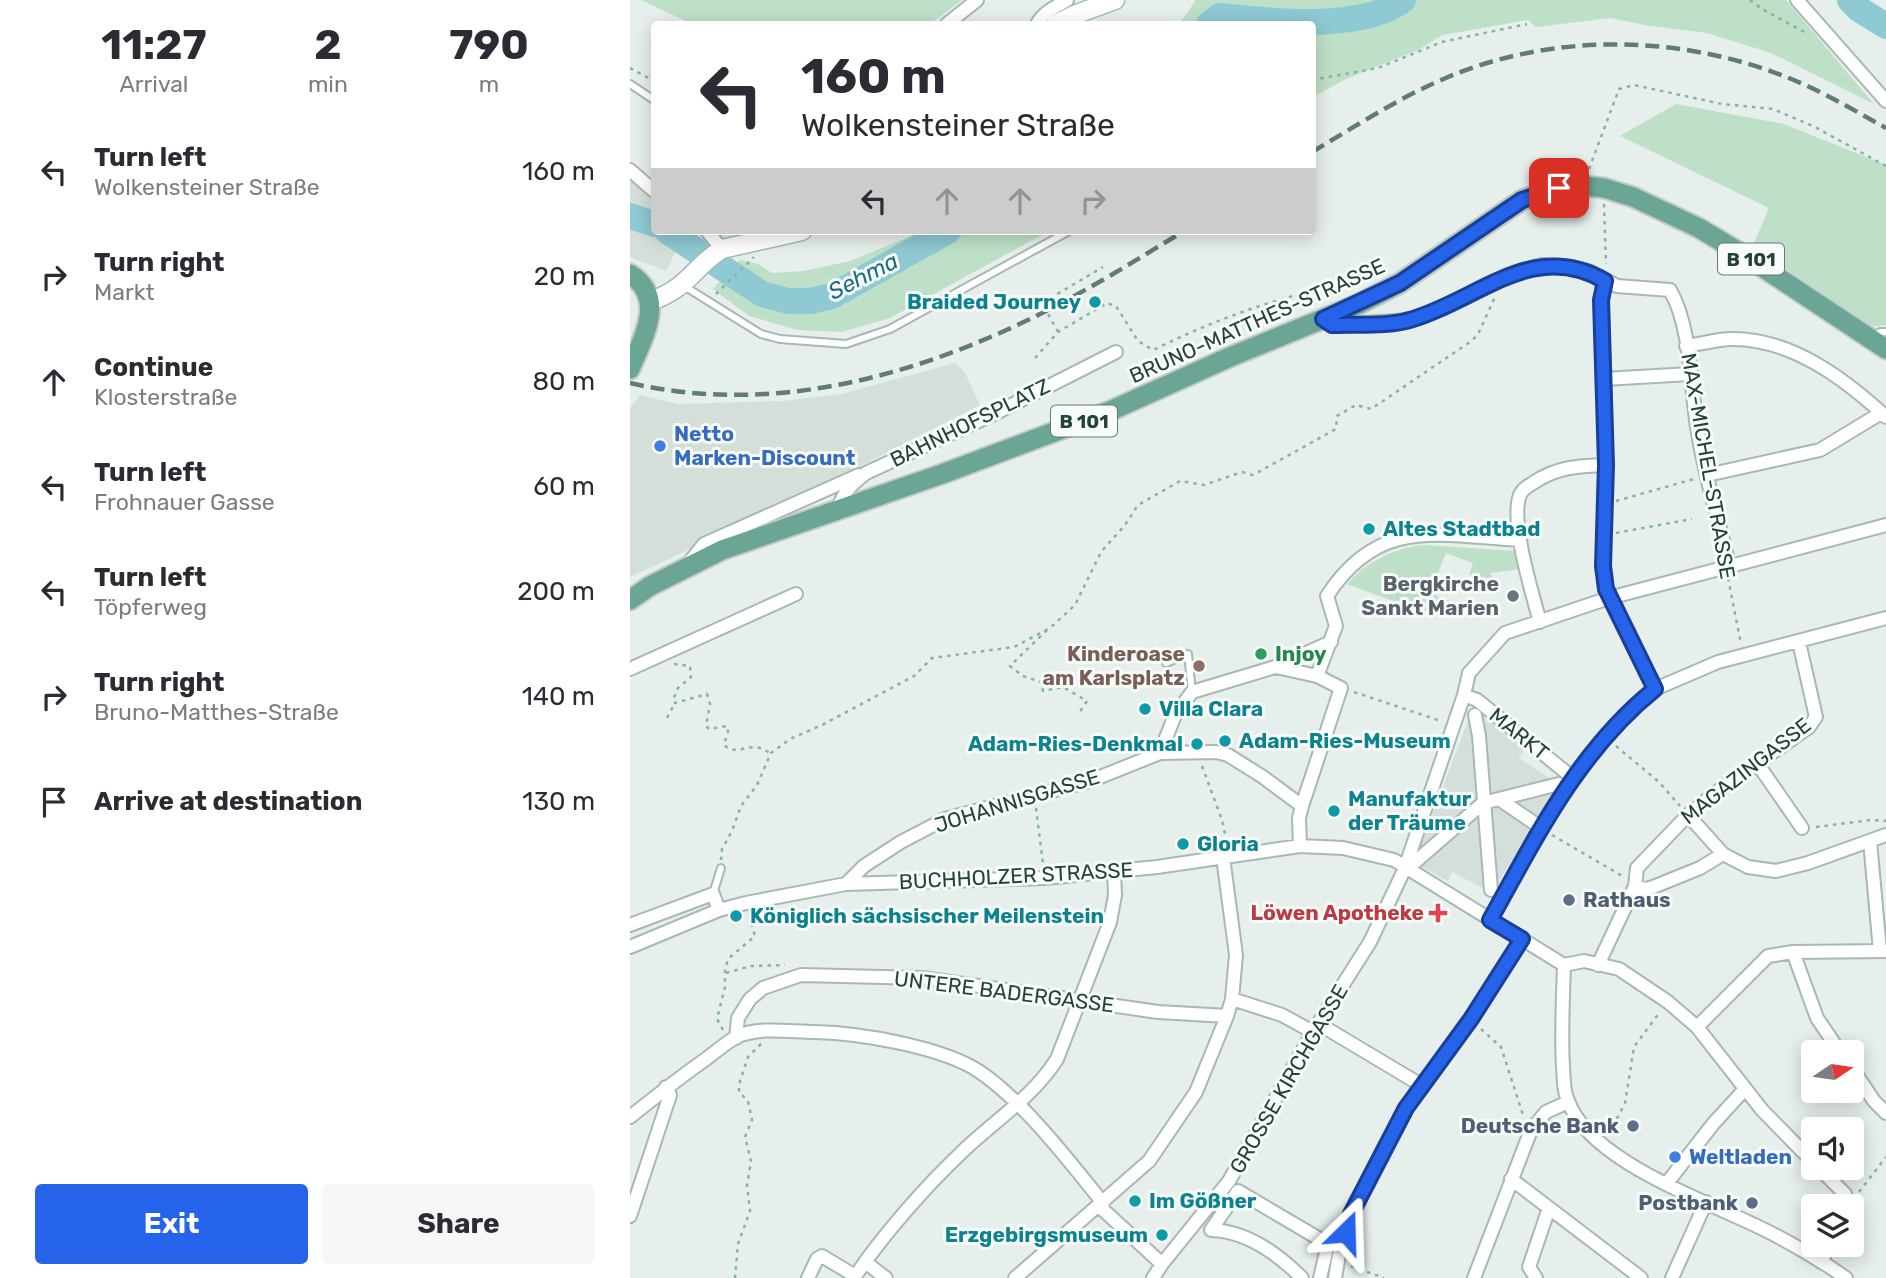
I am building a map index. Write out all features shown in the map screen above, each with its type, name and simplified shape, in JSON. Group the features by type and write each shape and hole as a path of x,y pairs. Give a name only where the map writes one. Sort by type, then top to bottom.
{"main road":[{"path":"1062,21 1115,0"},
{"name":"BRUNO-MATTHES-STRASSE","path":"630,600 686,567 753,537 942,474 1111,411 1230,357 1323,319 1398,279 1522,200 1559,188 1604,188 1633,197 1699,228 1881,340"},
{"path":"649,302 668,295 718,251 772,235"},
{"path":"630,274 643,286 649,302 650,322 630,369"},
{"name":"BRUNO-MATTHES-STRASSE","path":"630,589 650,586"}],"street":[{"path":"951,21 977,0"},
{"path":"1039,21 1067,0"},
{"path":"1797,0 1886,101"},
{"path":"630,170 651,188"},
{"path":"709,235 718,251"},
{"path":"1323,319 1332,325 1410,320 1443,309 1520,271 1542,265 1572,267 1591,272 1611,284 1601,300 1606,465 1603,566 1609,598 1655,689"},
{"name":"MAX-MICHEL-STRASSE","path":"1611,284 1670,290 1677,302 1686,346 1698,437 1729,565"},
{"path":"1686,346 1730,339 1763,342 1789,349 1854,389 1884,415 1820,450 1707,475"},
{"name":"BAHNHOFSPLATZ","path":"838,509 841,498 851,485 866,473 998,412 1116,352"},
{"path":"1604,379 1690,374"},
{"path":"1540,622 1519,540 1518,498 1522,490 1560,469 1606,465"},
{"path":"686,567 704,544 848,478 866,473"},
{"path":"1464,695 1469,673 1505,633 1609,598 1886,525"},
{"path":"1318,676 1336,626 1327,596 1341,575 1373,548 1395,538 1432,535 1519,540"},
{"path":"630,669 796,594"},
{"path":"1490,920 1537,826 1605,738 1633,706 1655,689 1744,654 1886,618"},
{"path":"1160,753 1175,715 1192,692 1275,667 1331,642"},
{"name":"MAGAZINGASSE","path":"1598,965 1635,886 1637,868 1688,815 1810,727 1816,717 1799,642"},
{"path":"1275,667 1318,676 1341,688 1302,806 1299,818 1300,846"},
{"name":"MARKT","path":"1409,866 1460,726 1464,695 1477,700 1573,778"},
{"name":"MARKT","path":"1475,715 1491,890"},
{"name":"MARKT","path":"1460,726 1479,736"},
{"name":"JOHANNISGASSE","path":"846,884 864,866 901,842 945,819 1090,781 1160,753 1216,752 1228,755 1302,806"},
{"path":"1757,763 1802,828"},
{"name":"MARKT","path":"1409,866 1483,803 1559,784"},
{"path":"1499,799 1537,826"},
{"path":"1688,815 1723,854 1748,867 1776,871 1808,863 1886,835"},
{"path":"1697,1027 1769,956 1793,952 1883,951 1870,841"},
{"name":"BUCHHOLZER STRASSE","path":"630,947 719,910 846,884 1045,878 1157,867 1300,846 1343,848 1373,854 1409,866"},
{"path":"1635,886 1646,889 1653,887 1700,868 1723,854"},
{"path":"1015,1278 1149,1161 1196,1092 1232,999 1236,955 1227,857"},
{"path":"1409,866 1564,965 1584,961 1619,969 1668,1002 1697,1027 1769,1118 1801,1150"},
{"name":"GROSSE KIRCHGASSE","path":"1153,1278 1229,1181 1316,1028 1370,942 1409,866"},
{"path":"808,1278 817,1259 822,1256 854,1277 921,1195 961,1152 1017,1105 1047,1074 1057,1059 1110,922 1115,895 1114,870"},
{"path":"630,925 713,894 719,910"},
{"path":"1335,1278 1351,1214 1406,1108 1471,1019 1522,939"},
{"path":"1793,952 1817,1018 1832,1040"},
{"path":"1564,965 1561,1031 1565,1092 1568,1102 1584,1127 1600,1145 1624,1162 1773,1234 1846,1278"},
{"name":"UNTERE BADERGASSE","path":"731,1038 738,1018 750,999 763,988 801,975 923,978 1158,1012 1227,1016"},
{"path":"1232,999 1316,1028 1421,1085"},
{"path":"630,1117 731,1038 765,1031 833,1033 912,1046 977,1070 1001,1088 1062,1153 1101,1205 1162,1264"},
{"path":"1864,1086 1886,1113"},
{"path":"630,1216 670,1095 666,1087"},
{"path":"1667,1183 1713,1124 1745,1089"},
{"path":"1474,1278 1531,1130 1546,1112 1568,1102"},
{"path":"1511,1179 1637,1277"},
{"path":"1831,1180 1845,1194"},
{"path":"1302,1278 1286,1262 1249,1238 1211,1230 1238,1191 1328,1244 1320,1278"},
{"path":"1672,1278 1706,1202"},
{"path":"1536,1278 1530,1267 1549,1208"},
{"path":"1822,1278 1827,1257"},
{"path":"865,1262 886,1278"}],"lane":[{"path":"630,84 651,98"},
{"path":"689,279 761,334 780,339 846,344 890,329 1062,235"},
{"path":"1166,663 1188,654 1192,692"},
{"path":"713,894 720,868"}],"path":[{"path":"1750,0 1815,38 1831,38"},
{"path":"1316,79 1378,68 1442,42 1527,24"},
{"path":"630,68 651,79"},
{"path":"1586,186 1588,172 1619,89 1634,85 1722,104 1773,109 1815,127 1886,166"},
{"path":"1603,213 1611,284"},
{"path":"717,293 748,264"},
{"path":"1058,332 1042,303 1103,267"},
{"path":"1035,358 1058,332 1107,303 1116,306 1138,341 1153,350 1254,306 1315,288 1398,279"},
{"path":"1079,713 1087,701 1063,688 1043,691 1041,682 1023,676 1010,666 1074,605 1101,552 1125,525 1138,505 1180,481 1204,485 1242,472 1254,475 1336,429 1337,416 1356,405 1371,409 1473,340 1499,291 1498,281"},
{"path":"1605,504 1707,475"},
{"path":"1603,535 1692,519"},
{"name":"MAX-MICHEL-STRASSE","path":"1729,565 1727,571 1744,654"},
{"path":"720,868 722,849 741,806 757,785 771,753 790,739 914,676 932,658 1014,647 1050,628"},
{"path":"645,662 650,666 690,666 691,677 678,688 674,700 676,703"},
{"path":"1341,688 1460,726"},
{"path":"667,718 676,703 707,694 710,704 706,726 709,729 727,726 724,745 727,748 734,751 759,747 771,753"},
{"path":"1605,738 1659,782 1688,815"},
{"path":"1197,752 1222,820 1227,857"},
{"path":"1036,811 1044,867"},
{"path":"1802,828 1871,820 1886,822"},
{"path":"1537,826 1628,879 1635,886"},
{"path":"731,1038 717,1019 729,958 755,936 749,918"},
{"path":"726,973 751,966 774,964 792,966 801,975"},
{"path":"1600,1145 1609,1134 1625,1103 1634,1047 1668,1002"},
{"path":"1471,1019 1501,1047 1526,1125 1531,1130"},
{"path":"735,1278 738,1244 750,1211 747,1186 751,1161 745,1137 752,1120 748,1101 740,1092 739,1084 748,1057"},
{"path":"1856,1194 1886,1157"},
{"path":"1337,1264 1384,1278"}],"shaded area":[{"path":"630,178 651,196 651,235 684,235 666,271 630,257"},
{"path":"955,363 964,371 980,405 786,504 630,577 630,408 640,395 678,404 783,401 841,394"},
{"path":"1484,715 1526,748 1519,758 1559,784 1494,889 1488,891 1452,872 1448,881 1414,863 1469,718"}],"green space":[{"path":"641,0 962,0 934,21 686,21"},
{"path":"1196,0 1786,0 1874,104 1771,53 1707,33 1610,18 1536,27 1528,20 1443,35 1418,50 1346,79 1316,95 1316,21 1181,21"},
{"path":"1676,104 1784,124 1886,165 1886,325 1868,327 1753,245 1769,208 1620,136"},
{"path":"913,235 1042,235 890,318 842,332 798,330 749,316 713,289 740,260 758,264 772,273 804,271 850,261"},
{"path":"1423,545 1517,551 1520,569 1490,573 1494,579 1469,575 1473,563 1446,553 1430,593 1452,602 1426,613 1347,584 1381,557"}],"waterway":[{"name":"Sehma","path":"1316,22 1364,17 1403,0"},
{"name":"Sehma","path":"1850,0 1860,10 1886,26"},
{"name":"Sehma","path":"1213,21 1220,16 1276,21"},
{"name":"Sehma","path":"630,216 651,223"},
{"name":"Sehma","path":"673,235 762,294 788,301 810,301 832,296 941,235"}],"railway":[{"path":"1316,150 1430,85 1490,62 1533,52 1622,44 1667,47 1754,66 1808,86 1886,128"},
{"path":"630,383 684,392 737,395 791,392 844,384 896,371 947,354 1046,311 1177,235"}],"place":[{"name":"Braided Journey","path":"1095,302"},
{"name":"Netto Marken-Discount","path":"660,446"},
{"name":"Altes Stadtbad","path":"1369,529"},
{"name":"Bergkirche Sankt Marien","path":"1513,596"},
{"name":"Injoy","path":"1261,654"},
{"name":"Kinderoase am Karlsplatz","path":"1199,666"},
{"name":"Villa Clara","path":"1145,709"},
{"name":"Adam-Ries-Museum","path":"1225,741"},
{"name":"Adam-Ries-Denkmal","path":"1197,744"},
{"name":"Manufaktur der Träume","path":"1334,811"},
{"name":"Gloria","path":"1183,844"},
{"name":"Rathaus","path":"1569,900"},
{"name":"Löwen Apotheke","path":"1438,913"},
{"name":"Königlich sächsischer Meilenstein","path":"736,916"},
{"name":"Deutsche Bank","path":"1633,1126"},
{"name":"Weltladen","path":"1675,1157"},
{"name":"Im Gößner","path":"1135,1201"},
{"name":"Postbank","path":"1752,1203"},
{"name":"Erzgebirgsmuseum","path":"1162,1235"}],"route":[{"path":"1346,1232 1351,1214 1406,1108 1471,1019 1522,939 1490,920 1540,828 1588,757 1633,706 1655,689 1609,598 1603,566 1606,465 1601,300 1605,281 1591,272 1572,267 1542,265 1520,271 1443,309 1410,320 1332,325 1323,319 1400,283 1522,200 1559,188"}]}
